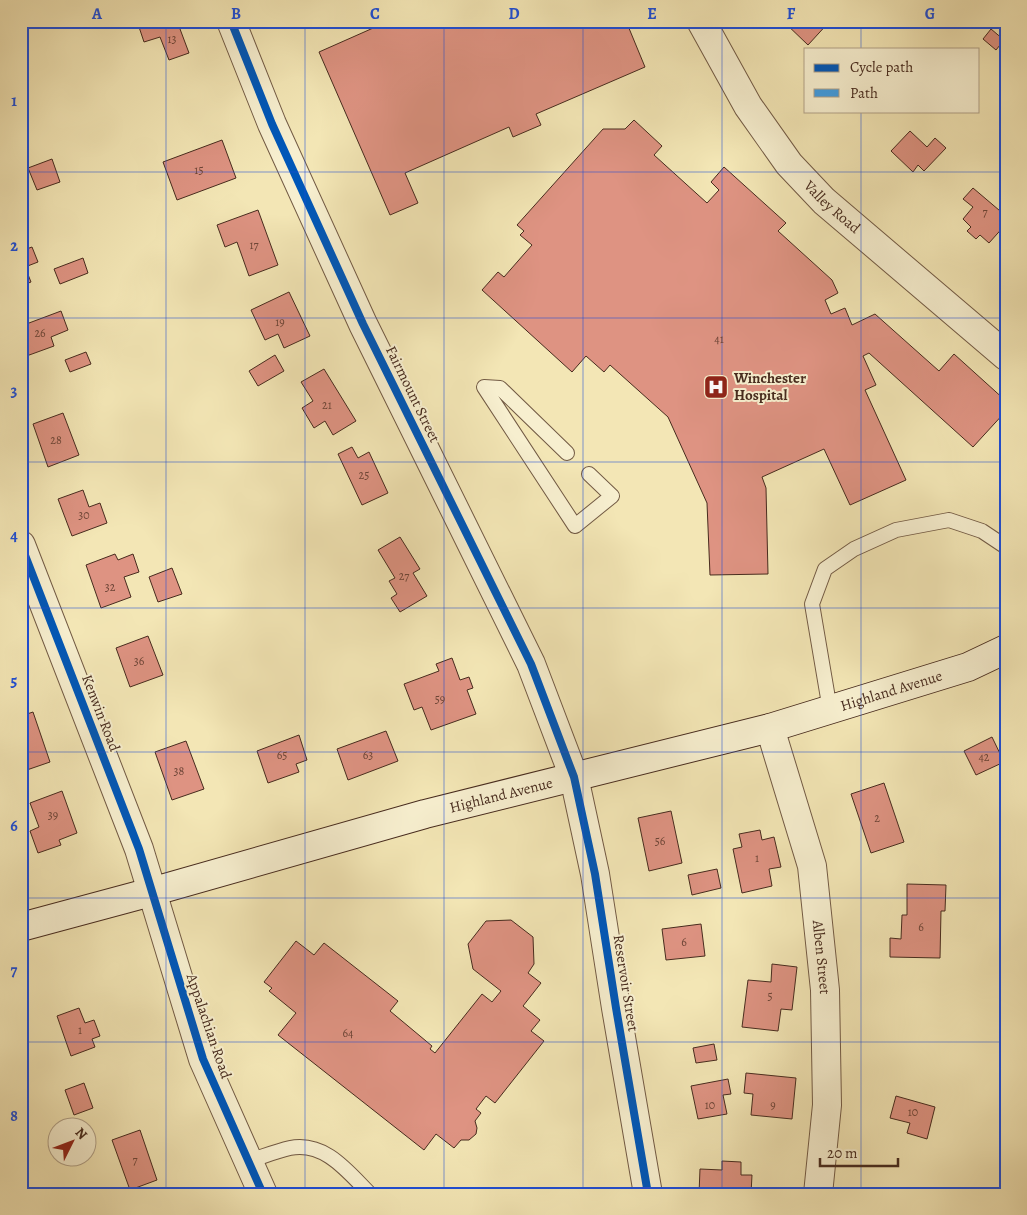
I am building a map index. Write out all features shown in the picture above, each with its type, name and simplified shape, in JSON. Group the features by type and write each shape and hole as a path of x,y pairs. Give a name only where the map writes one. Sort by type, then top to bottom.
{"street":[{"name":"Fairmount Street","path":"231,21 272,124 363,324 531,664 574,777"},
{"name":"Valley Road","path":"701,21 748,106 789,164 824,201 1006,356"},
{"name":"Kenwin Road","path":"21,545 139,849 151,892"},
{"name":"Highland Avenue","path":"21,927 426,814 770,728 968,667 1006,650"},
{"name":"Alben Street","path":"770,728 812,866 825,990 827,1106 818,1194"},
{"name":"Reservoir Street","path":"574,777 595,874 648,1194"},
{"name":"Appalachian Road","path":"151,892 203,1059 263,1194"}],"lane":[{"path":"567,453 500,388 484,387 575,526 612,496 589,474"},
{"path":"830,710 812,604 825,570 854,549 896,530 949,520 982,531 1006,547"},
{"path":"249,1161 291,1148 312,1148 334,1158 370,1194"}],"building":[{"path":"137,21 177,21 189,53 169,60 160,37 144,42"},
{"path":"389,21 626,21 645,67 536,114 541,125 513,137 509,127 405,173 418,203 390,215 319,52"},
{"path":"783,21 830,21 808,45"},
{"path":"991,29 1004,40 996,50 983,39"},
{"path":"634,120 662,146 654,155 707,203 719,190 711,182 724,167 786,223 778,231 832,280 838,293 825,300 831,314 845,308 852,325 875,314 939,371 954,354 1006,401 1006,411 973,447 869,353 863,356 876,385 865,390 906,480 850,505 824,449 762,477 766,488 768,574 710,575 707,503 668,417 610,365 604,372 586,356 572,372 482,290 498,272 504,277 532,245 520,235 524,231 517,225 603,129 625,129"},
{"path":"910,131 927,147 935,138 946,148 924,171 918,165 913,172 891,151"},
{"path":"222,140 236,178 177,200 163,162"},
{"path":"52,159 60,182 37,190 28,168"},
{"path":"973,188 1006,216 1006,224 989,243 980,235 976,239 967,231 971,227 963,219 973,207 963,199"},
{"path":"258,210 278,265 249,276 237,242 225,247 217,225"},
{"path":"32,247 38,262 25,267 31,282 21,286 21,251"},
{"path":"83,258 88,273 60,284 54,269"},
{"path":"289,292 310,336 284,348 278,334 265,340 251,310"},
{"path":"61,311 68,330 51,337 54,346 21,358 21,326"},
{"path":"86,352 91,364 70,372 65,360"},
{"path":"275,355 284,371 258,386 249,371"},
{"path":"324,369 356,421 333,435 325,421 314,428 302,408 313,401 301,382"},
{"path":"63,413 79,455 48,467 33,424"},
{"path":"352,447 358,458 369,452 388,493 362,505 338,454"},
{"path":"83,490 89,507 100,503 107,523 72,536 58,499"},
{"path":"400,537 420,569 413,573 427,596 400,612 391,598 397,594 389,581 395,578 378,550"},
{"path":"115,554 118,560 133,554 139,572 124,577 131,597 101,608 86,565"},
{"path":"172,568 182,594 158,602 149,577"},
{"path":"148,636 163,675 130,687 116,648"},
{"path":"452,658 460,680 469,677 473,688 467,690 476,714 431,730 422,707 414,710 404,684 439,671 436,664"},
{"path":"33,712 50,762 21,772 21,716"},
{"path":"386,731 398,761 348,780 337,749"},
{"path":"299,735 307,760 296,764 299,772 268,783 257,751"},
{"path":"992,737 1004,762 976,775 964,751"},
{"path":"186,741 204,789 172,800 155,752"},
{"path":"884,783 904,842 871,853 851,794"},
{"path":"62,791 77,833 59,840 61,845 38,853 30,831 39,827 30,803"},
{"path":"671,811 682,863 649,871 638,818"},
{"path":"760,830 762,840 774,837 781,867 769,869 772,886 742,893 733,849 742,847 739,834"},
{"path":"717,869 721,888 692,895 688,875"},
{"path":"907,884 946,885 945,911 941,911 940,958 890,957 890,938 901,939 902,915 907,915"},
{"path":"511,920 533,937 534,964 528,973 541,983 523,1006 540,1020 531,1031 544,1041 495,1103 486,1096 476,1109 481,1113 475,1121 476,1134 469,1140 461,1140 454,1148 436,1134 424,1150 278,1035 296,1013 269,991 272,988 264,982 296,941 314,955 324,943 398,1001 390,1011 432,1046 430,1049 435,1053 482,994 492,1002 501,991 473,969 468,944 486,921"},
{"path":"701,924 705,956 666,960 662,929"},
{"path":"772,964 797,967 792,1010 781,1009 778,1031 742,1027 748,980 771,982"},
{"path":"79,1008 85,1023 94,1020 100,1036 92,1039 95,1047 71,1056 57,1016"},
{"path":"714,1044 717,1060 696,1063 693,1048"},
{"path":"746,1073 796,1078 792,1119 751,1115 753,1094 744,1093"},
{"path":"728,1079 731,1094 723,1095 727,1114 698,1119 691,1086"},
{"path":"84,1083 93,1108 74,1115 65,1090"},
{"path":"896,1096 935,1107 927,1139 907,1133 910,1123 890,1118"},
{"path":"140,1130 157,1180 130,1190 112,1140"},
{"path":"722,1161 741,1162 741,1175 752,1175 751,1194 699,1194 700,1169 722,1170"}],"cycle path":[{"path":"231,21 272,124 363,324 531,664 574,777 595,874 648,1194"},
{"path":"21,545 139,849 203,1059 263,1194"}],"place":[{"name":"Winchester Hospital","path":"716,387"}]}
